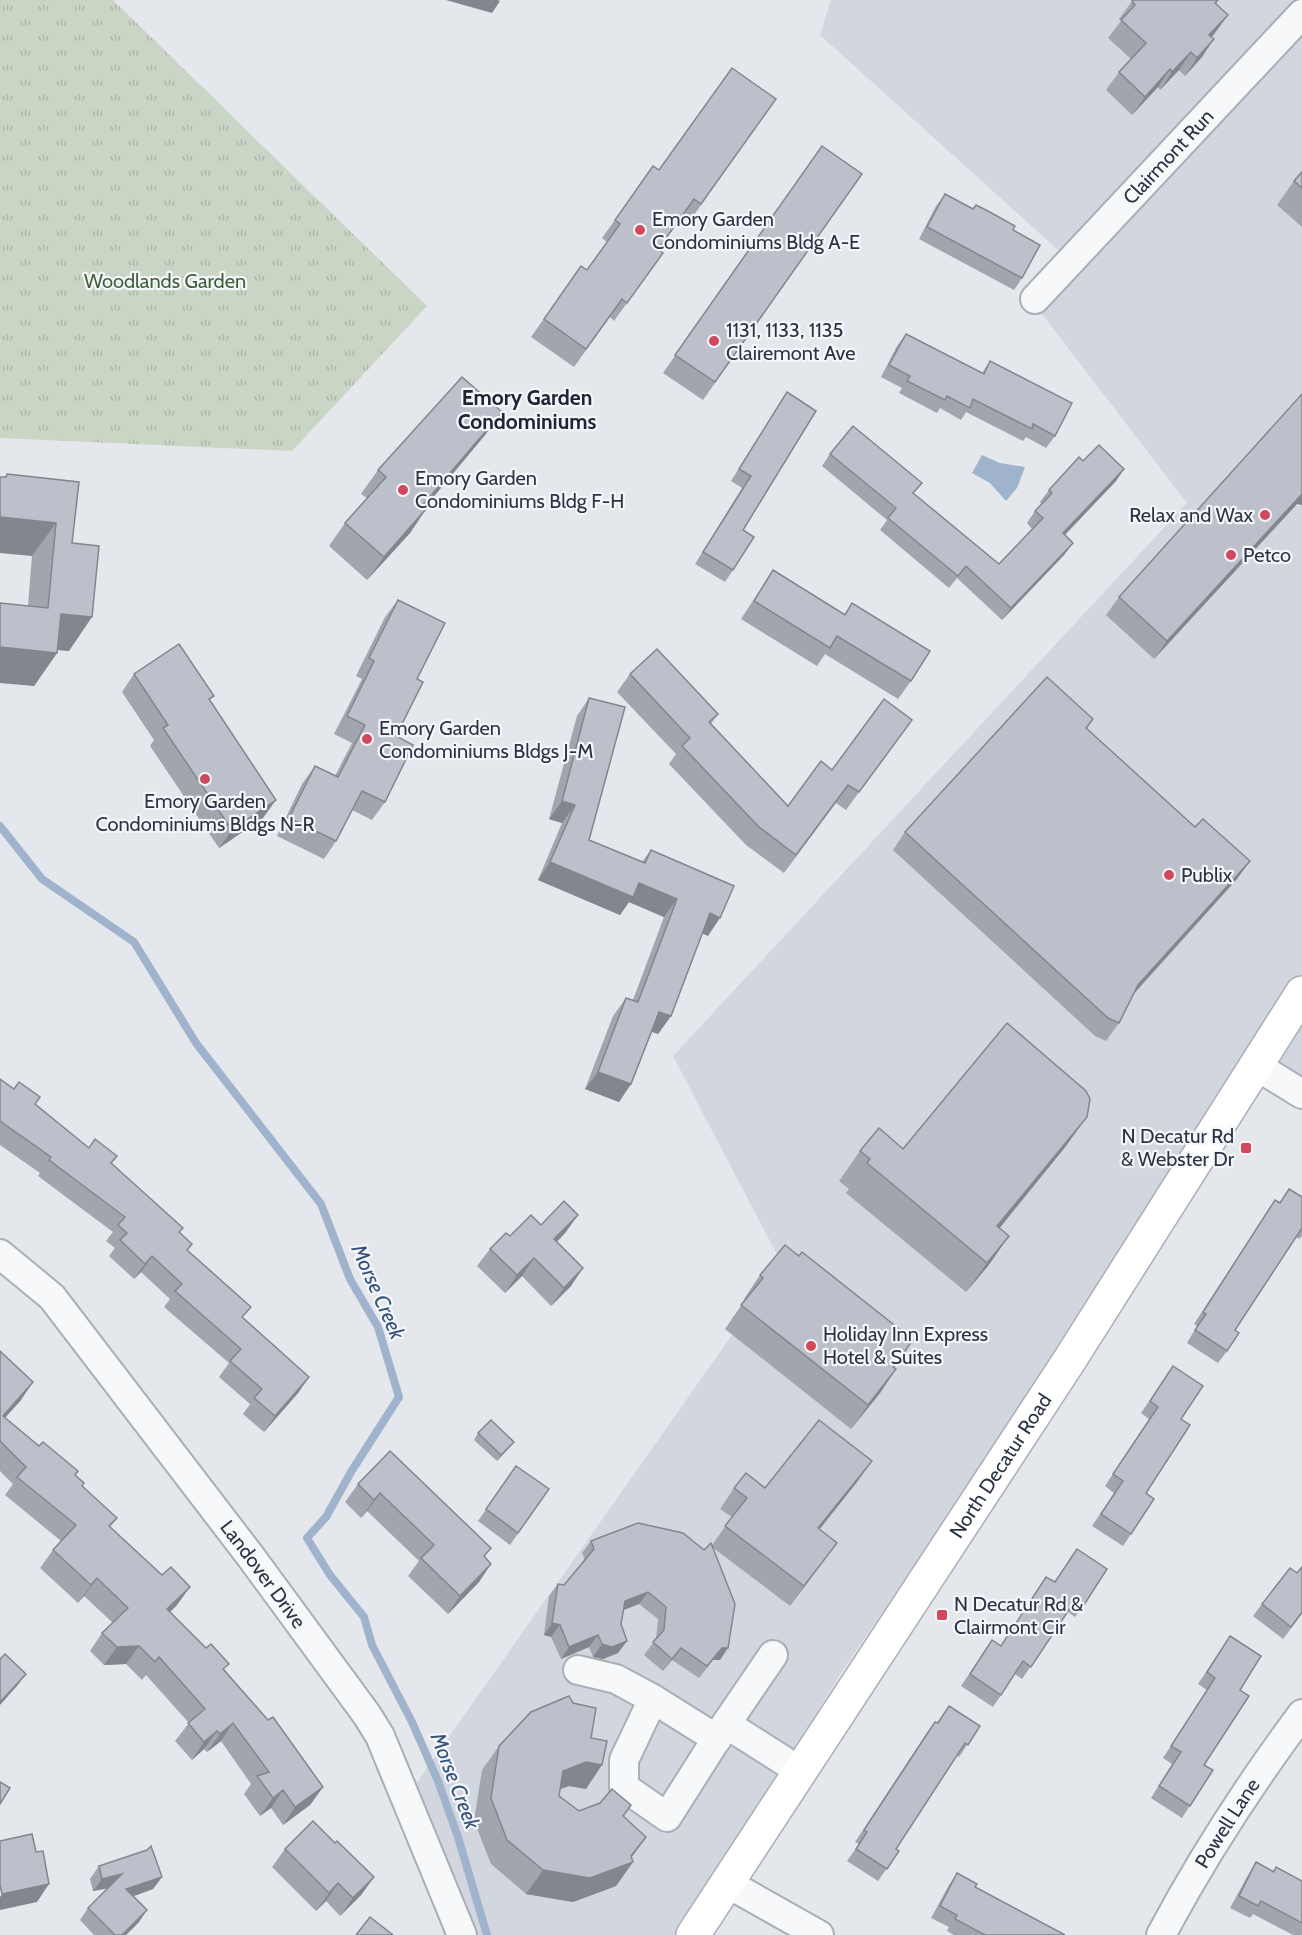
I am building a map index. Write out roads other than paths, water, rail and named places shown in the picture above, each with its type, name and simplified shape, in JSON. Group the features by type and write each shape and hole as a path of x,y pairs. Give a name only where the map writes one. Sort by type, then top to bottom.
{"main road":[{"name":"North Decatur Road","path":"693,1935 1069,1361 1302,993"}],"street":[{"name":"Clairmont Run","path":"1035,299 1302,14"},
{"path":"1255,1065 1302,1094"},
{"name":"Landover Drive","path":"0,1254 52,1297 251,1557 367,1715 380,1736 462,1935"},
{"path":"653,1699 624,1760 624,1787 667,1817 773,1655"},
{"path":"578,1670 616,1679 800,1771"},
{"name":"Powell Lane","path":"1161,1935 1211,1847 1302,1714"},
{"path":"727,1883 819,1935"}],"water":[{"path":"982,455 1000,463 1025,467 1017,488 1006,501 990,483 972,473"}],"waterway":[{"name":"Morse Creek","path":"0,826 42,879 134,942 196,1043 321,1204 350,1279 378,1327 399,1397 351,1472 326,1517 307,1538 330,1575 364,1617 372,1645 412,1722 438,1781 458,1837 487,1935"}],"place":[{"name":"Emory Garden Condominiums Bldg A-E","path":"640,230"},
{"name":"1131, 1133, 1135 Clairemont Ave","path":"714,341"},
{"name":"Emory Garden Condominiums Bldg F-H","path":"403,490"},
{"name":"Relax and Wax","path":"1265,515"},
{"name":"Petco","path":"1231,555"},
{"name":"Emory Garden Condominiums Bldgs J-M","path":"367,739"},
{"name":"Emory Garden Condominiums Bldgs N-R","path":"205,779"},
{"name":"Publix","path":"1169,875"},
{"name":"N Decatur Rd & Webster Dr","path":"1246,1148"},
{"name":"Holiday Inn Express Hotel & Suites","path":"811,1346"},
{"name":"N Decatur Rd & Clairmont Cir","path":"942,1615"}],"district":[{"name":"Emory Garden Condominiums","path":"527,410"}],"park label":[{"name":"Woodlands Garden","path":"165,281"}]}
